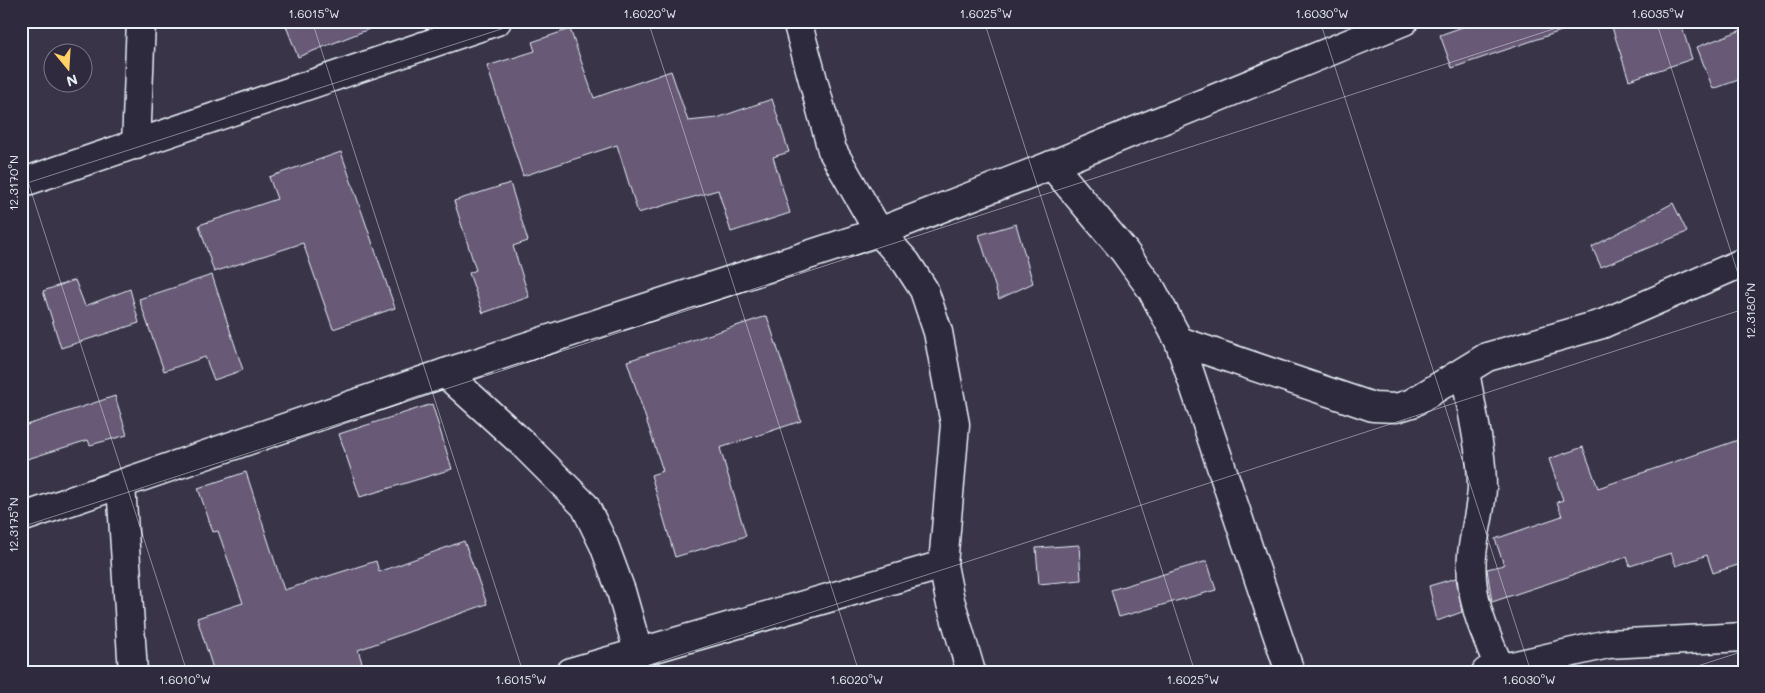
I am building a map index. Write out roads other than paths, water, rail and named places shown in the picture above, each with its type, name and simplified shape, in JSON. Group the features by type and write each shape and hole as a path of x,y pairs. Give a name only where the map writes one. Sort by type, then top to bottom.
{"street":[{"path":"136,144 141,21"},
{"path":"21,183 497,21"},
{"path":"797,21 832,150 879,232 906,262 924,290 938,332 955,424 943,564 950,600 970,672"},
{"path":"21,518 444,373 879,232 1052,165 1404,21"},
{"path":"1052,165 1124,251 1152,290 1179,341 1290,672"},
{"path":"1179,341 1373,407 1396,408 1412,403 1487,357 1602,324 1744,262"},
{"path":"1465,371 1482,486 1481,506 1472,556 1472,588 1493,670 1608,644 1744,637"},
{"path":"444,373 529,450 585,506 604,546 638,651"},
{"path":"121,485 133,672"},
{"path":"571,672 943,564"}]}
